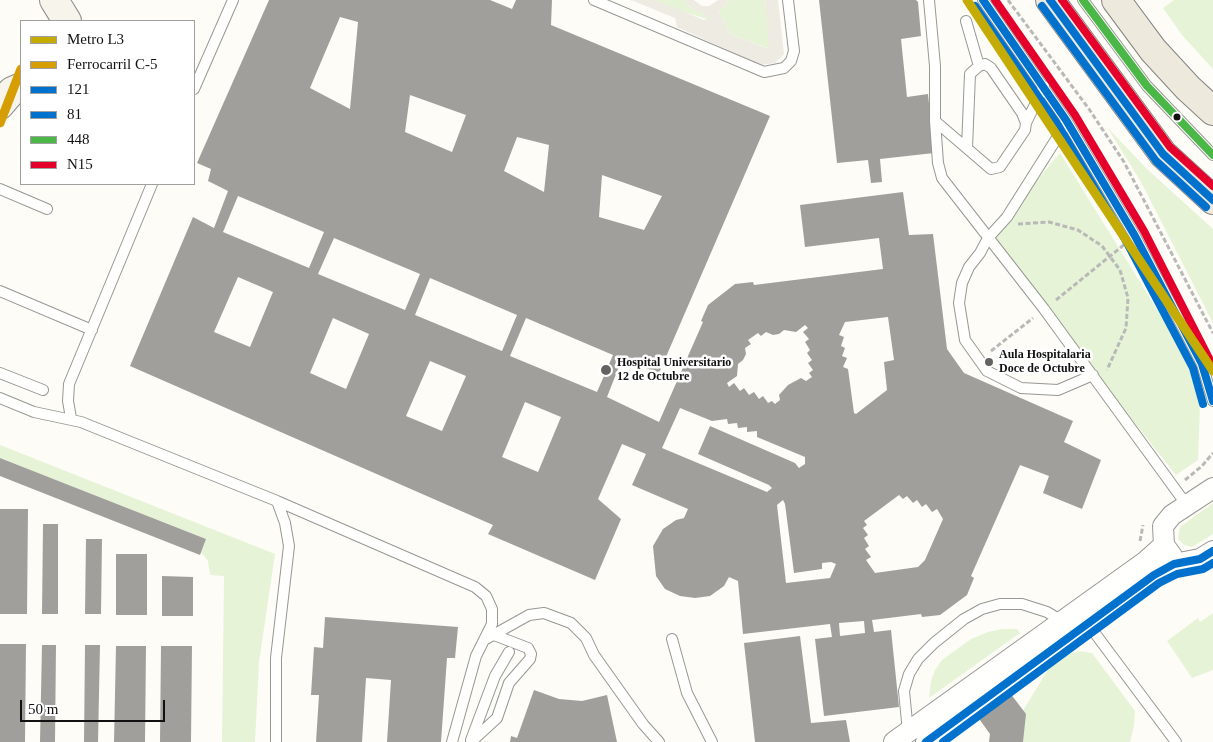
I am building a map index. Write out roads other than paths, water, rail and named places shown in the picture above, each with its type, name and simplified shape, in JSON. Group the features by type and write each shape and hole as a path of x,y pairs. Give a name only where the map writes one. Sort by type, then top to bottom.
{"main road":[{"path":"1050,0 1163,154 1213,200"},
{"path":"1116,0 1154,50 1188,88 1213,111"}],"street":[{"path":"1182,562 1169,553 1164,545 1163,526 1172,514 1213,488"},
{"path":"901,737 1145,562 1164,545"},
{"path":"926,742 1154,575 1182,562 1200,559 1213,551"}],"lane":[{"path":"195,88 233,0"},
{"path":"594,0 764,72 784,68 791,61 794,51 788,0"},
{"path":"929,0 935,66 935,121 938,163 942,178 1093,376 1186,504"},
{"path":"983,0 1066,120 1139,244 1202,364 1213,401"},
{"path":"1083,0 1147,86 1209,148 1213,156"},
{"path":"966,21 979,66"},
{"path":"966,148 970,74 979,66 985,64 991,68 1022,113 1026,123"},
{"path":"935,121 975,157 991,169 996,169 1000,167 1025,130 1026,123 1044,86"},
{"path":"1066,120 1062,130 1007,217 988,238 980,253 969,267 962,283 959,303 966,340 987,370 1021,388 1058,390 1093,376"},
{"path":"71,418 68,401 69,384 152,185"},
{"path":"0,189 47,209"},
{"path":"0,291 92,330"},
{"path":"0,373 43,390"},
{"path":"0,398 34,412 71,418 277,501 475,587 486,596 492,609 490,637"},
{"path":"276,742 276,658 289,546 285,522 277,501"},
{"path":"901,737 904,691 909,674 918,659 934,643 964,619 982,609 1008,604 1022,604 1047,612 1062,621"},
{"path":"452,742 476,656 490,637 528,615 544,612 571,623 586,638 600,663 643,724 659,742"},
{"path":"1089,621 1091,628 1176,742"},
{"path":"471,742 497,718 509,683 528,663 531,654 524,646 490,637"},
{"path":"672,639 687,693 712,742"},
{"path":"471,742 495,676 509,652"}],"metro line":[{"name":"L3","path":"967,0 1213,371"}],"rail line":[{"name":"C-5","path":"0,123 20,72"}],"place":[{"name":"Aula Hospitalaria Doce de Octubre","path":"989,362"},
{"name":"Hospital Universitario 12 de Octubre","path":"606,370"}]}
